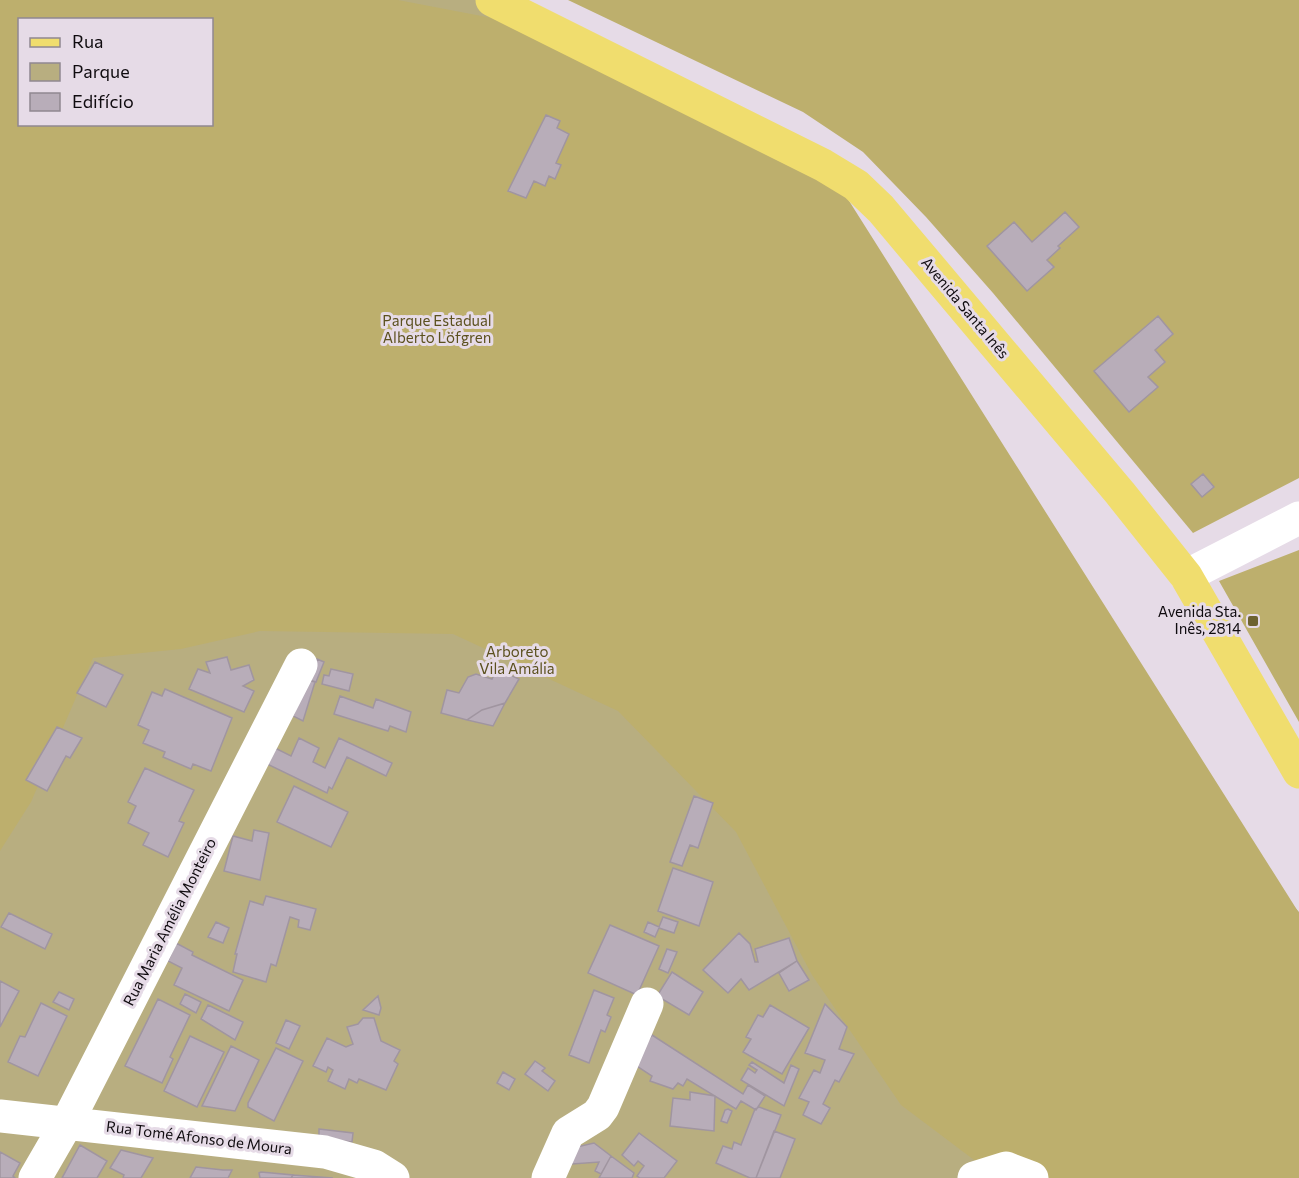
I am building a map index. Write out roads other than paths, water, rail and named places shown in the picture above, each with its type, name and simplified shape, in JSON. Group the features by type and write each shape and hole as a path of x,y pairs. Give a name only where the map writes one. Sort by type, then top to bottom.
{"main road":[{"name":"Avenida Santa Inês","path":"492,0 823,165 856,185 881,209 1120,493 1186,576 1299,772"}],"street":[{"path":"1186,576 1299,518"},
{"name":"Rua Maria Amélia Monteiro","path":"35,1178 68,1121 301,665"},
{"path":"548,1178 568,1133 597,1115 603,1107 647,1004"},
{"name":"Rua Tomé Afonso de Moura","path":"0,1116 68,1121 128,1131 325,1152 374,1167 393,1178"},
{"path":"974,1178 1006,1168 1032,1178"}],"place":[{"name":"Avenida Sta. Inês, 2814","path":"1253,621"}],"park label":[{"name":"Parque Estadual Alberto Löfgren","path":"437,330"},
{"name":"Arboreto Vila Amália","path":"517,660"}]}
